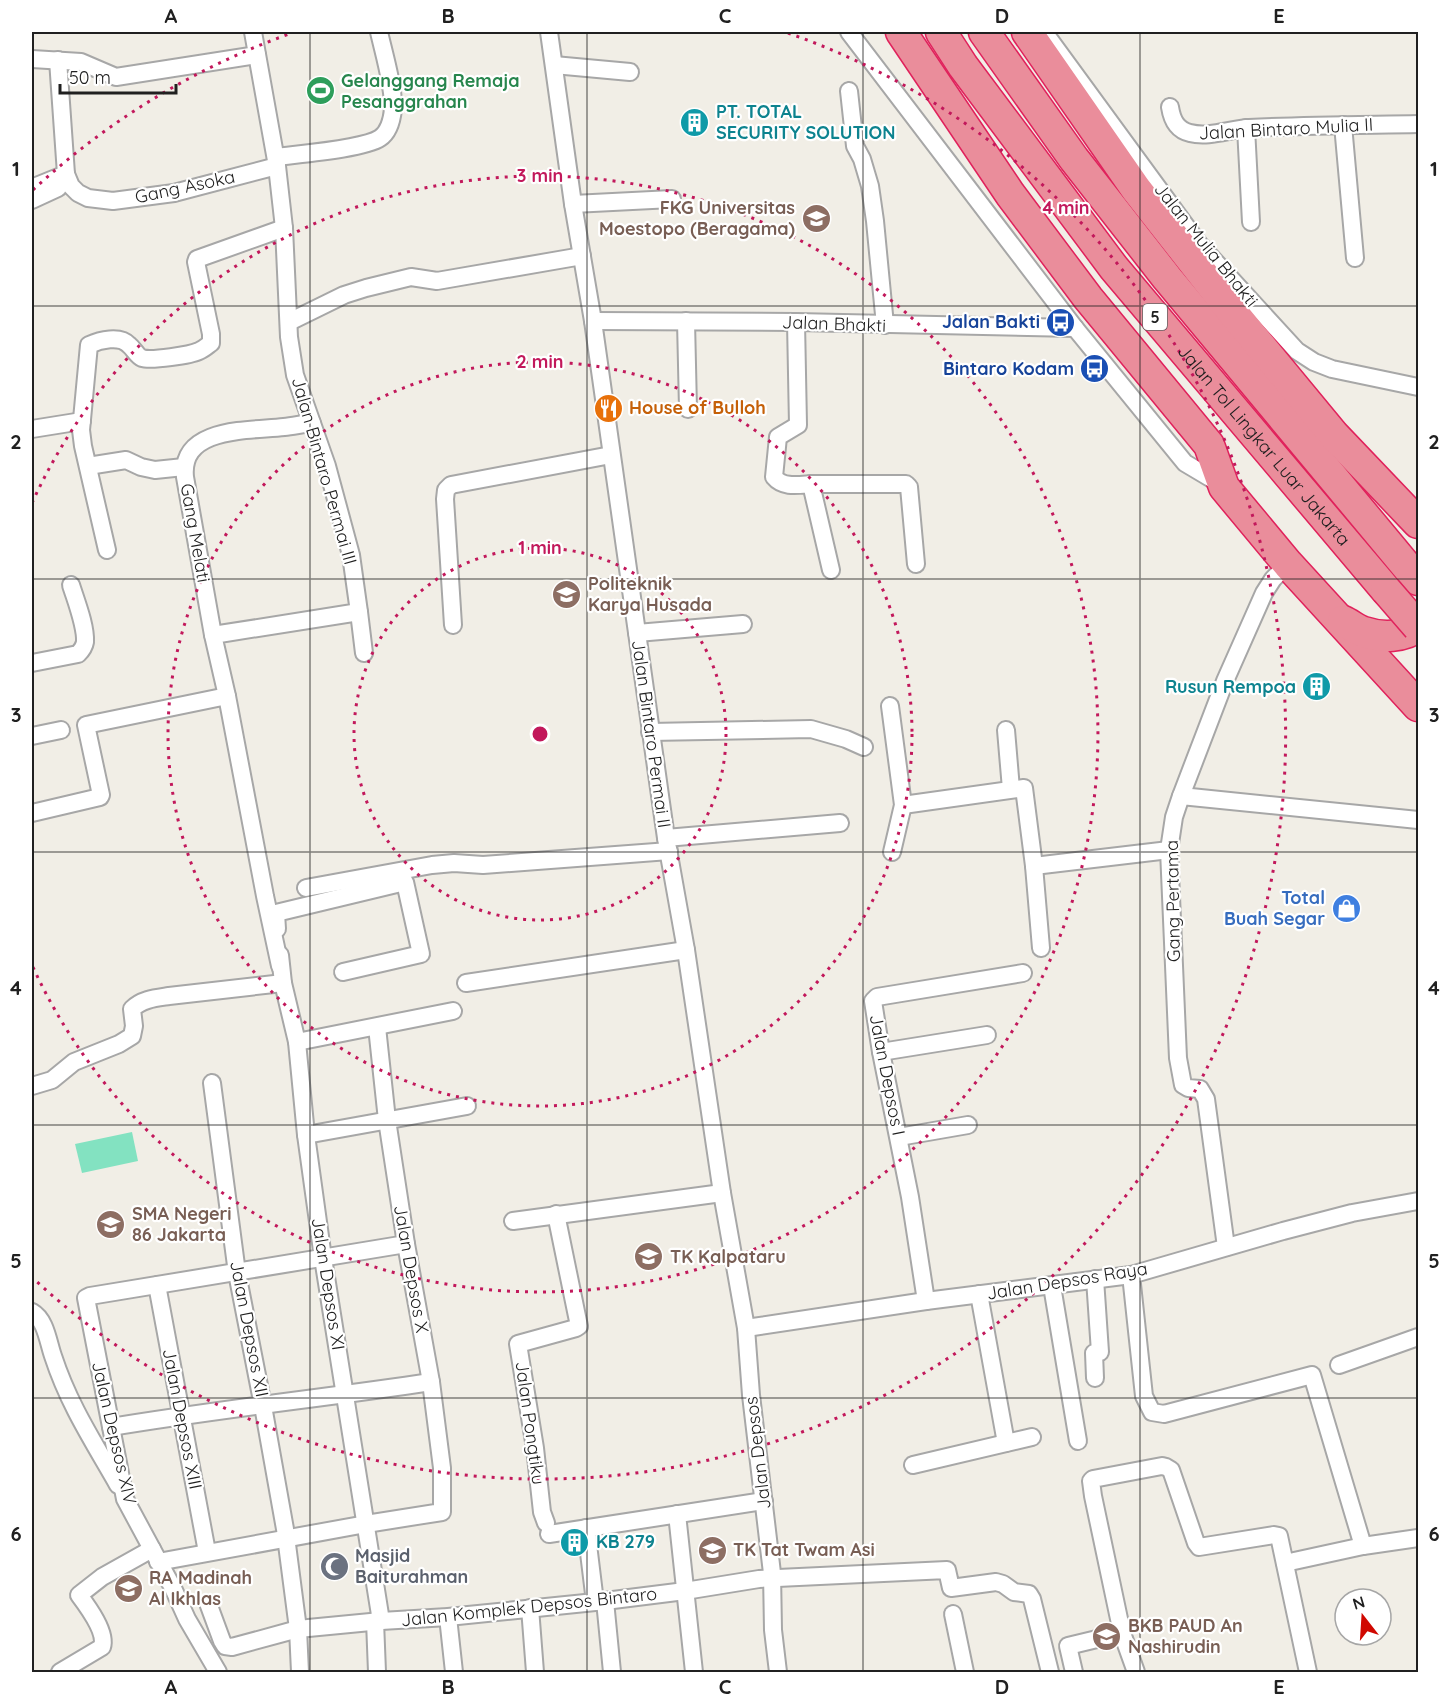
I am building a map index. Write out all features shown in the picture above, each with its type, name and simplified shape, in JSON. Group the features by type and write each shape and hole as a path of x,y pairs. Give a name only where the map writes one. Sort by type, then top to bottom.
{"highway":[{"path":"901,32 1010,194 1088,298 1209,445 1224,487 1288,564 1419,706"},
{"name":"Jalan Tol Lingkar Luar Jakarta","path":"941,32 963,66 1114,268 1419,626"},
{"name":"Jalan Tol Lingkar Luar Jakarta","path":"984,32 1074,159 1167,278 1412,572"},
{"path":"1027,32 1136,189 1227,305 1334,435 1419,523"},
{"path":"1340,619 1365,632 1395,636 1419,626"}],"street":[{"name":"Jalan Bintaro Permai III","path":"253,32 277,162 295,375 327,466 351,555 364,653"},
{"path":"277,162 381,138 389,127 393,99 379,32"},
{"name":"Jalan Bintaro Permai II","path":"549,32 650,732 686,950 722,1193 746,1328"},
{"path":"849,32 1075,328 1185,463 1224,487"},
{"name":"Jalan Mulia Bhakti","path":"1044,32 1199,244 1297,351 1314,362 1332,369 1419,387"},
{"path":"32,59 81,62 116,77 257,55"},
{"path":"33,193 68,178 58,60"},
{"path":"554,64 630,72"},
{"path":"849,91 855,146 862,159 870,186 885,325"},
{"name":"Jalan Bintaro Mulia II","path":"1170,106 1174,122 1180,130 1192,134 1215,134 1246,128 1419,124"},
{"path":"1343,125 1355,258"},
{"path":"1246,128 1251,222"},
{"name":"Gang Asoka","path":"68,178 78,193 88,198 113,201 174,193 277,162"},
{"path":"573,204 672,200"},
{"path":"107,550 82,438 89,345 120,339 127,342 138,357 148,360 198,352 207,347 211,343 211,334 197,259 284,228"},
{"path":"289,322 355,291 405,277 437,281 582,256"},
{"name":"Jalan Bhakti","path":"592,321 796,322 1075,328"},
{"path":"686,321 688,409"},
{"path":"796,322 798,425 778,437 774,477 785,485 908,485 916,564"},
{"path":"32,429 82,421"},
{"name":"Gang Melati","path":"213,635 184,467 190,452 198,445 222,433 234,430 312,423"},
{"path":"453,625 446,489 451,485 611,455"},
{"path":"88,466 126,460 155,470 184,467"},
{"path":"811,484 831,570"},
{"name":"Gang Pertama","path":"1226,1247 1206,1099 1200,1089 1183,1085 1178,1058 1169,850 1174,817 1225,681 1251,620 1269,586 1288,564"},
{"path":"32,663 78,654 84,647 82,625 71,585"},
{"path":"280,966 213,635 359,612"},
{"path":"637,633 742,624"},
{"path":"32,813 100,797 87,724 227,696"},
{"path":"890,706 903,806 892,852"},
{"path":"650,732 811,729 864,747"},
{"path":"32,736 61,730"},
{"path":"1006,730 1011,789"},
{"path":"903,806 1011,789 1024,789 1041,948"},
{"path":"1181,796 1419,820"},
{"path":"306,888 432,865 454,863 483,865 840,823"},
{"path":"1034,866 1169,850"},
{"path":"280,966 276,913 405,882 421,954 343,972"},
{"path":"466,983 686,950"},
{"name":"Jalan Depsos XI","path":"280,966 297,1042 306,1135 323,1257 366,1524 378,1621 378,1672"},
{"name":"Jalan Depsos I","path":"926,1301 899,1137 873,1002 875,998 1023,973"},
{"path":"32,1086 52,1080 74,1062 128,1040 134,1031 132,1011 134,1006 152,998 170,1002 283,983"},
{"path":"297,1042 453,1011"},
{"name":"Jalan Depsos X","path":"366,1524 442,1512 442,1468 431,1382 406,1244 387,1120 376,1027"},
{"path":"881,1052 987,1035"},
{"name":"Jalan Depsos XII","path":"212,1083 237,1273 286,1539 298,1629 300,1672"},
{"path":"306,1135 467,1106"},
{"path":"899,1137 968,1125"},
{"path":"513,1221 722,1193"},
{"name":"Jalan Depsos Raya","path":"746,1328 926,1301 1131,1275 1352,1213 1419,1202"},
{"name":"Jalan Pongtiku","path":"556,1214 579,1326 518,1344 543,1512 548,1529 586,1528"},
{"path":"157,1285 406,1244"},
{"path":"1131,1275 1144,1396 1152,1412 1164,1414 1312,1376 1363,1546"},
{"path":"1095,1280 1100,1352 1094,1353 1095,1378"},
{"name":"Jalan Depsos XIV","path":"157,1285 90,1296 86,1299 125,1499 187,1619 218,1672"},
{"name":"Jalan Depsos XIII","path":"157,1285 207,1552"},
{"path":"1052,1286 1078,1441"},
{"path":"979,1294 1006,1443"},
{"path":"32,1312 42,1323 57,1370 74,1409 125,1499"},
{"name":"Jalan Depsos","path":"746,1328 751,1395 764,1501 765,1578 778,1672"},
{"path":"1339,1365 1419,1337"},
{"path":"111,1427 182,1415 431,1382"},
{"path":"913,1465 1032,1437"},
{"path":"1136,1672 1122,1632 1093,1496 1092,1479 1162,1466 1171,1470 1198,1547 1278,1535 1308,1672"},
{"path":"612,1672 586,1528 764,1501"},
{"path":"677,1514 694,1672"},
{"path":"60,1672 102,1647 101,1633 80,1595 102,1577 155,1555 207,1552 366,1524"},
{"path":"1285,1563 1363,1546 1419,1538"},
{"name":"Jalan Komplek Depsos Bintaro","path":"208,1603 222,1641 225,1646 232,1647 298,1629 448,1617 600,1601 685,1591 765,1578 947,1570 951,1588 996,1582 1014,1592 1029,1594 1050,1672"},
{"path":"530,1608 535,1672"},
{"path":"953,1614 965,1672"},
{"path":"448,1617 454,1672"},
{"path":"1074,1672 1069,1646 1122,1632"}],"green space":[{"path":"132,1132 138,1161 82,1173 75,1144"}],"place":[{"name":"Gelanggang Remaja Pesanggrahan","path":"320,91"},
{"name":"PT. TOTAL SECURITY SOLUTION","path":"695,122"},
{"name":"FKG Universitas Moestopo (Beragama)","path":"816,218"},
{"name":"Jalan Bakti","path":"1061,322"},
{"name":"Bintaro Kodam","path":"1095,369"},
{"name":"House of Bulloh","path":"608,408"},
{"name":"Politeknik Karya Husada","path":"567,594"},
{"name":"Rusun Rempoa","path":"1317,687"},
{"name":"Total Buah Segar","path":"1346,908"},
{"name":"SMA Negeri 86 Jakarta","path":"111,1224"},
{"name":"TK Kalpataru","path":"649,1257"},
{"name":"KB 279","path":"575,1542"},
{"name":"TK Tat Twam Asi","path":"712,1550"},
{"name":"Masjid Baiturahman","path":"334,1566"},
{"name":"RA Madinah Al Ikhlas","path":"128,1588"},
{"name":"BKB PAUD An Nashirudin","path":"1107,1636"}]}
